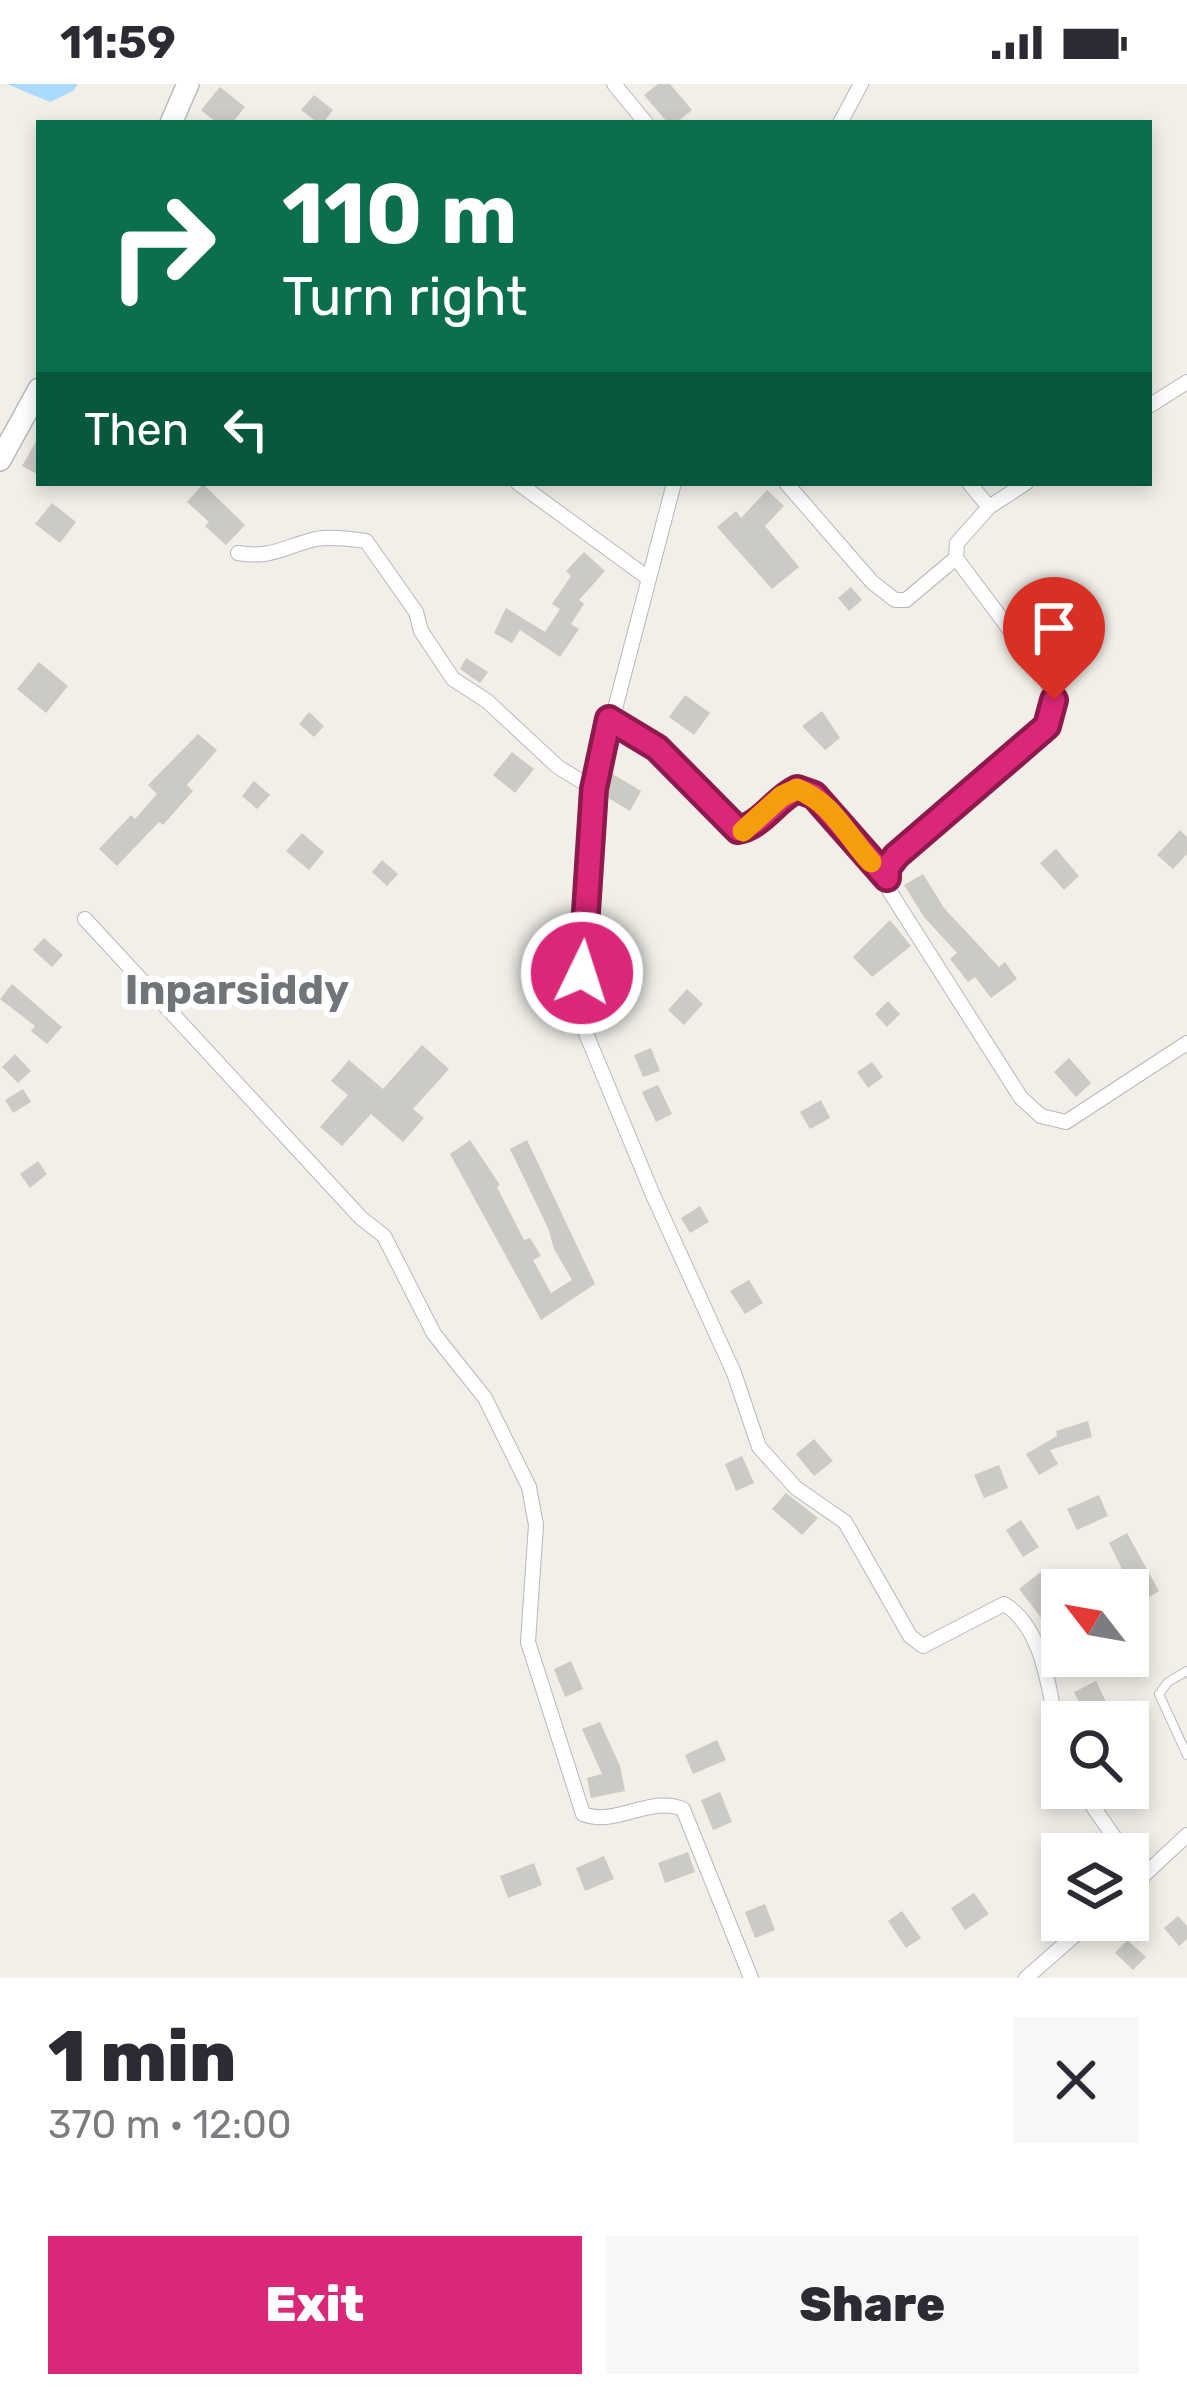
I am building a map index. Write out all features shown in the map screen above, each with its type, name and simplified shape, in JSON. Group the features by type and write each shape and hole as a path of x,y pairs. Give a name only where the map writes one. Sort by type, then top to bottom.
{"main road":[{"path":"173,120 188,84"},
{"path":"0,460 36,394"}],"street":[{"path":"614,84 644,120"},
{"path":"841,120 861,84"},
{"path":"1152,404 1187,382"},
{"path":"522,486 648,578"},
{"path":"673,486 594,789 580,1019 734,1373 759,1447 796,1488 845,1522 910,1636 923,1646 1004,1604 1020,1613 1041,1657 1051,1701"},
{"path":"789,486 872,582 895,600 906,600 956,558"},
{"path":"972,486 989,507"},
{"path":"1021,486 989,507 957,543 956,558 1046,678 1054,700 1047,726 896,856 887,868 890,892 1022,1098 1041,1116 1066,1122 1187,1043"},
{"path":"238,553 268,556 316,539 366,542 416,612 421,631 453,679 487,701 558,767 594,789"},
{"path":"609,719 657,748 738,830 752,826 782,796 797,789 814,795 887,878"},
{"path":"85,920 361,1218 385,1236 434,1334 485,1398 529,1487 536,1526 528,1642 583,1814 597,1820 670,1804 683,1809 751,1978"},
{"path":"1149,1871 1187,1835"},
{"path":"1026,1978 1068,1941"}],"lane":[{"path":"1187,1671 1159,1694 1187,1755"}],"water":[{"path":"7,84 78,84 50,102"}],"building":[{"path":"658,84 670,84 692,110 680,120 665,120 644,95"},
{"path":"220,87 245,107 234,120 213,120 201,110"},
{"path":"314,95 333,110 325,120 314,120 301,110"},
{"path":"36,441 36,473 22,466"},
{"path":"205,486 245,525 226,545 187,502"},
{"path":"767,490 784,506 765,526 799,567 772,589 717,527 736,511 741,518"},
{"path":"52,503 76,522 60,543 35,524"},
{"path":"584,552 605,571 579,600 584,604 571,624 579,629 560,657 520,630 512,643 494,633 506,608 545,632 560,609 552,604 571,576 566,571"},
{"path":"851,587 862,600 849,611 838,598"},
{"path":"466,658 488,672 480,683 460,669"},
{"path":"39,662 68,686 46,713 17,689"},
{"path":"685,695 710,713 694,735 669,717"},
{"path":"822,711 840,738 825,750 802,726"},
{"path":"309,712 324,726 314,737 299,724"},
{"path":"198,734 217,750 187,785 193,791 117,866 99,849 157,794 148,785"},
{"path":"512,752 534,769 515,793 493,775"},
{"path":"611,773 641,791 630,811 605,796"},
{"path":"254,781 270,795 257,809 242,796"},
{"path":"1180,830 1187,837 1187,854 1173,869 1157,855"},
{"path":"302,833 324,852 309,870 286,851"},
{"path":"1056,849 1079,876 1064,890 1040,863"},
{"path":"382,860 398,874 387,886 372,872"},
{"path":"923,874 944,908 999,967 1005,962 1017,979 991,998 975,977 968,982 950,959 957,953 924,917 904,885"},
{"path":"890,920 911,946 872,977 853,957"},
{"path":"44,938 63,955 52,967 33,950"},
{"path":"12,984 62,1027 47,1044 31,1031 35,1026 0,999"},
{"path":"687,989 703,1004 684,1025 668,1010"},
{"path":"888,1001 900,1014 887,1027 875,1014"},
{"path":"422,1045 449,1069 413,1109 424,1118 403,1142 371,1114 342,1146 320,1127 348,1095 331,1081 349,1060 383,1089"},
{"path":"651,1048 660,1071 643,1077 634,1055"},
{"path":"15,1054 31,1071 18,1083 2,1067"},
{"path":"1069,1058 1091,1083 1076,1097 1054,1072"},
{"path":"872,1062 883,1077 868,1088 857,1072"},
{"path":"658,1085 672,1114 656,1122 642,1092"},
{"path":"23,1089 31,1102 13,1113 5,1100"},
{"path":"821,1100 830,1118 810,1129 800,1112"},
{"path":"470,1140 500,1185 524,1240 530,1238 541,1256 533,1260 551,1293 572,1280 510,1149 527,1140 595,1284 541,1320 450,1154"},
{"path":"38,1161 47,1174 30,1188 20,1174"},
{"path":"700,1206 709,1222 690,1233 681,1218"},
{"path":"749,1280 763,1303 745,1314 730,1291"},
{"path":"1088,1421 1092,1437 1050,1450 1058,1464 1039,1475 1026,1454 1057,1436 1056,1431"},
{"path":"814,1439 833,1461 814,1476 796,1454"},
{"path":"742,1456 754,1483 736,1491 725,1464"},
{"path":"999,1465 1008,1488 984,1498 974,1475"},
{"path":"786,1493 818,1518 802,1535 772,1509"},
{"path":"1099,1495 1108,1516 1077,1530 1067,1509"},
{"path":"1021,1520 1039,1547 1023,1557 1006,1530"},
{"path":"1127,1533 1147,1569 1122,1569 1109,1543"},
{"path":"1041,1572 1041,1618 1019,1589"},
{"path":"1149,1573 1159,1591 1149,1597"},
{"path":"571,1661 583,1689 565,1697 554,1669"},
{"path":"1096,1681 1106,1701 1078,1701 1074,1692"},
{"path":"600,1722 620,1766 625,1791 591,1798 587,1778 602,1774 582,1729"},
{"path":"717,1740 726,1760 693,1774 685,1755"},
{"path":"720,1792 732,1822 713,1830 701,1800"},
{"path":"688,1852 695,1872 665,1883 658,1863"},
{"path":"604,1856 614,1879 585,1891 576,1868"},
{"path":"534,1863 542,1885 508,1898 500,1876"},
{"path":"974,1893 989,1914 965,1930 951,1908"},
{"path":"765,1904 775,1930 755,1938 745,1912"},
{"path":"902,1911 921,1938 906,1948 888,1921"},
{"path":"1178,1916 1187,1926 1187,1939 1179,1946 1164,1928"},
{"path":"1128,1941 1146,1957 1133,1970 1115,1953"}],"slow traffic":[{"path":"743,831 782,796 797,789 814,795 871,862"}],"district":[{"name":"Inparsiddy","path":"237,990"}],"route":[{"path":"582,973 594,789 609,719 657,748 738,830 752,826 782,796 797,789 814,795 887,878 887,868 896,856 1047,726 1054,700"}]}
